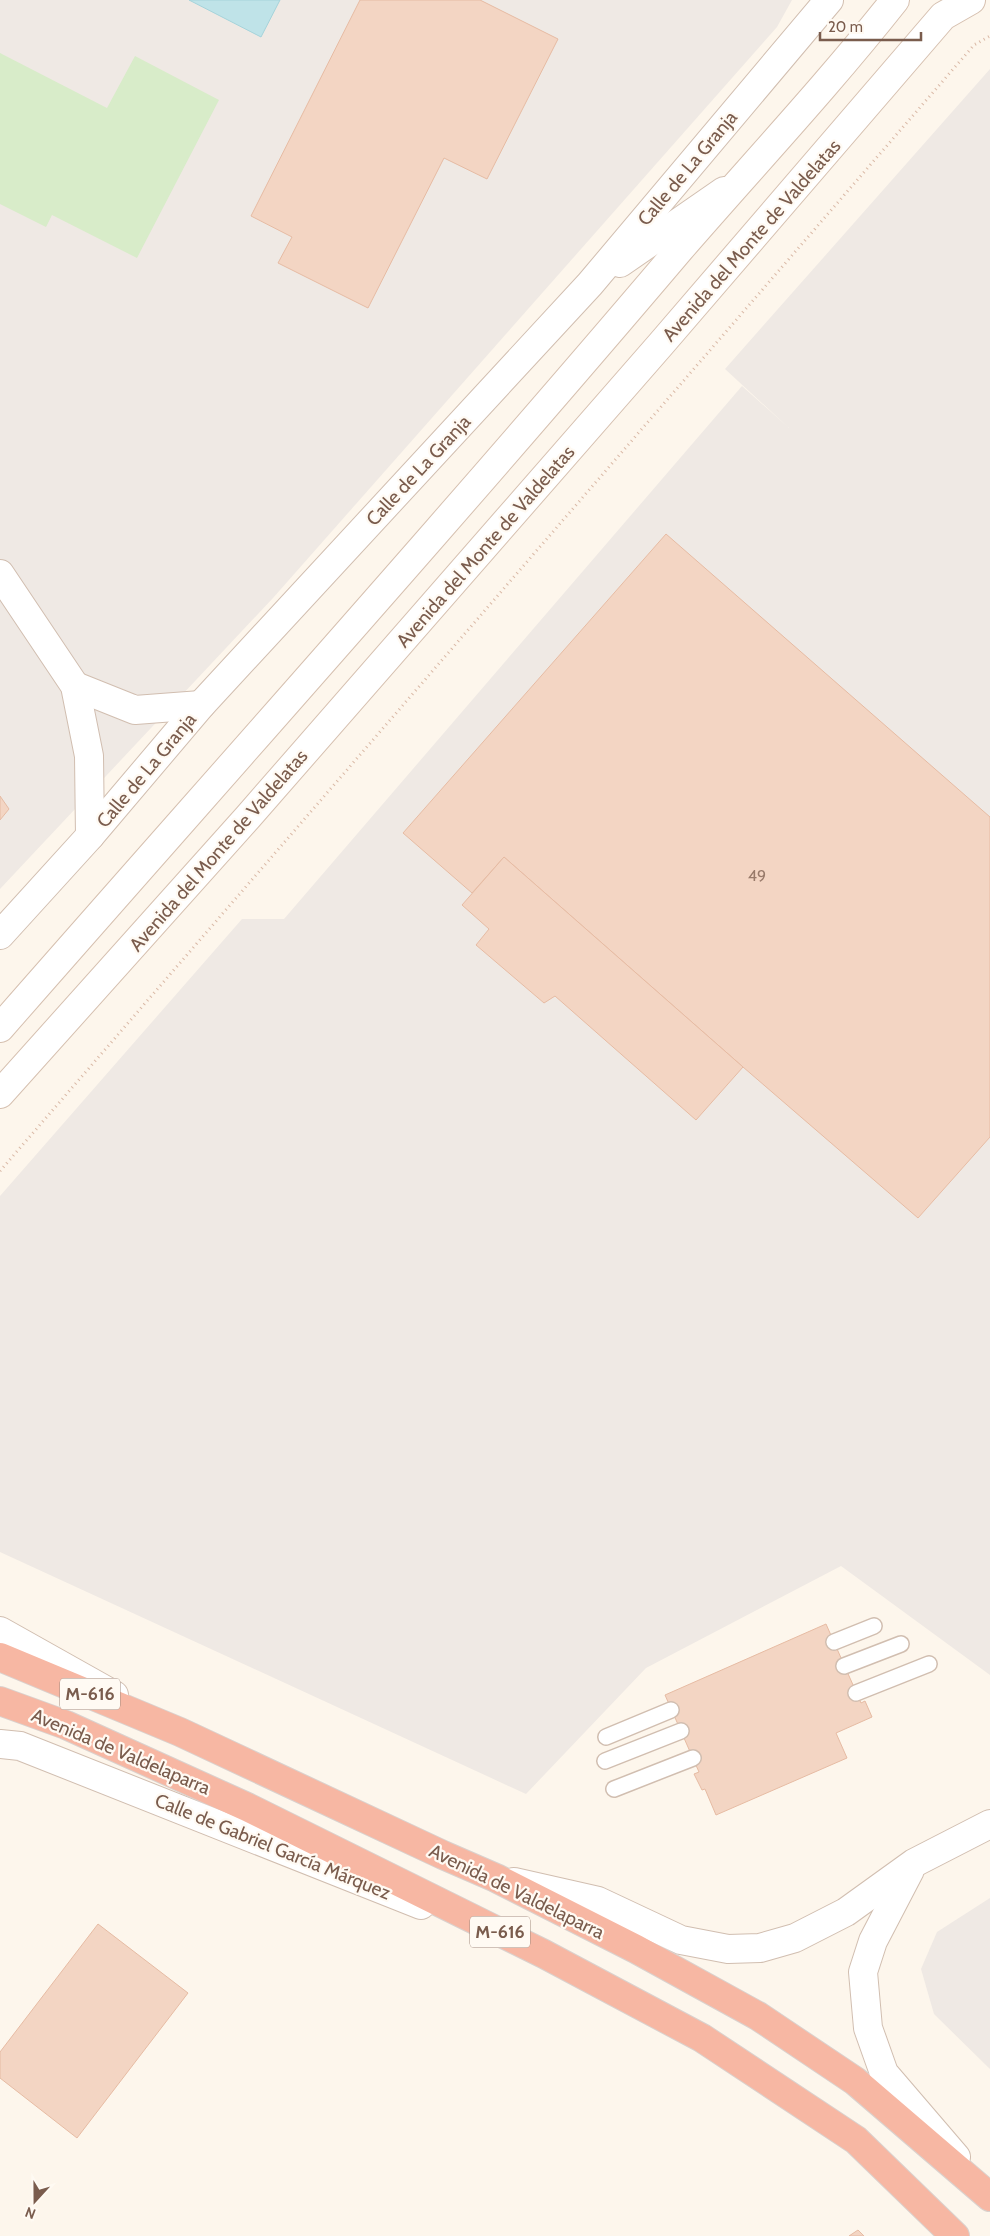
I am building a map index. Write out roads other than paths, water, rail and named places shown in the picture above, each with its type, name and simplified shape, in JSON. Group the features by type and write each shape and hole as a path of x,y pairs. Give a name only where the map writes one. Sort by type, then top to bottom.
{"highway":[{"name":"Avenida de Valdelaparra","path":"0,1657 180,1732 496,1878 636,1949 758,2016 855,2081 988,2195"},
{"name":"Avenida de Valdelaparra","path":"0,1700 66,1725 247,1807 544,1954 702,2038 856,2140 955,2236"}],"street":[{"name":"Calle de La Granja","path":"0,935 90,836 201,705 590,284 829,0"},
{"path":"0,1028 567,382 738,182 787,130 895,0"},
{"name":"Avenida del Monte de Valdelatas","path":"0,1094 163,914 432,607 812,170 943,16 971,0"},
{"path":"590,284 738,182"},
{"path":"0,574 75,686 89,756 90,836"},
{"path":"75,686 135,710 201,705"},
{"path":"0,1631 180,1732"},
{"name":"Calle de Gabriel García Márquez","path":"0,1744 20,1746 544,1954"},
{"path":"496,1878 598,1901 681,1940 728,1949 760,1948 795,1938 846,1912 914,1863 990,1824"},
{"path":"914,1863 873,1941 863,1972 868,2028 884,2073 988,2195"}],"lane":[{"path":"834,1642 874,1626"},
{"path":"844,1666 901,1644"},
{"path":"856,1693 929,1664"},
{"path":"606,1737 672,1710"},
{"path":"605,1760 681,1731"},
{"path":"614,1789 693,1758"}],"water":[{"path":"189,0 280,0 261,37"}]}
